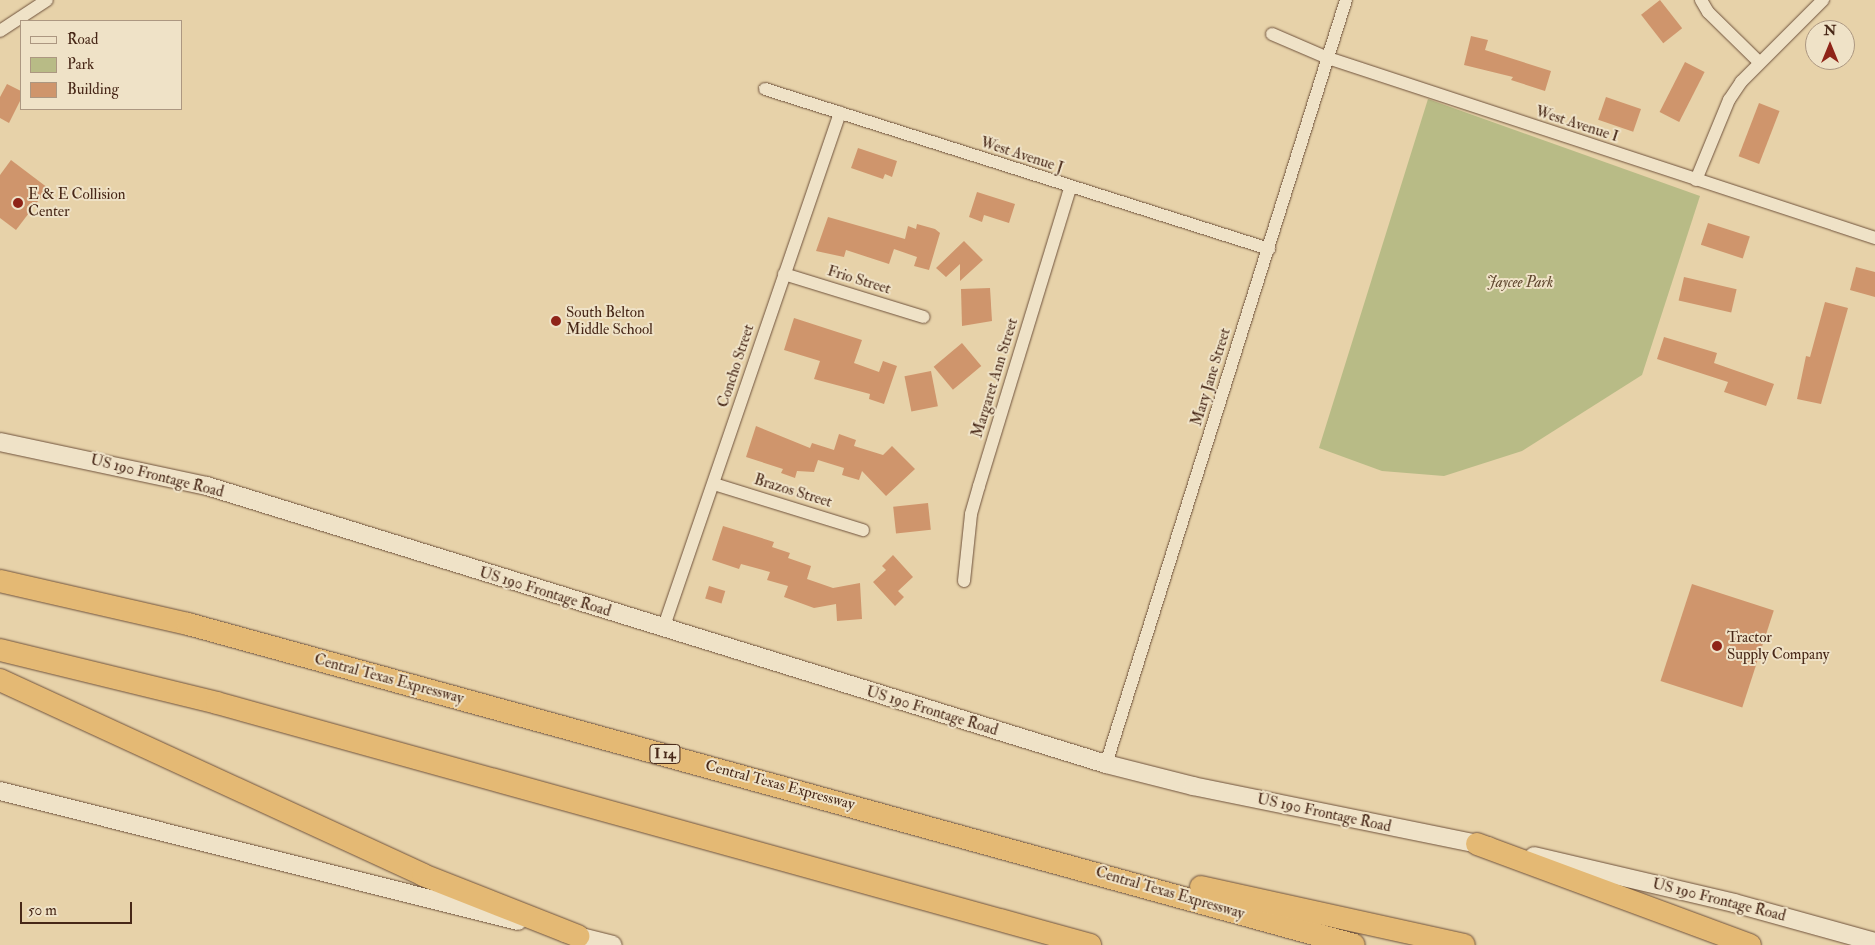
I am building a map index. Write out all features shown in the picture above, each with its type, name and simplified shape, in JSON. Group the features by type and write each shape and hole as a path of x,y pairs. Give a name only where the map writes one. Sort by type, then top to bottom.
{"highway":[{"name":"Central Texas Expressway","path":"0,581 188,624 968,836 1354,945"},
{"path":"0,650 217,703 726,847 1090,945"},
{"path":"0,680 422,875 578,936"},
{"path":"968,836 1464,945"},
{"path":"1477,844 1750,945"}],"main road":[{"name":"US 190 Frontage Road","path":"0,442 207,486 663,629 1106,764 1193,786 1477,844 1734,903 1875,942"},
{"path":"0,791 612,945"}],"street":[{"path":"0,32 47,0"},
{"name":"Mary Jane Street","path":"1106,764 1346,0"},
{"path":"1701,0 1708,12 1759,62"},
{"path":"1696,180 1729,100 1759,62 1824,0"},
{"name":"West Avenue I","path":"1272,34 1328,58 1875,238"},
{"name":"West Avenue J","path":"765,89 1070,188 1268,249"},
{"name":"Concho Street","path":"663,629 840,113"},
{"name":"Margaret Ann Street","path":"964,581 971,514 1070,188"},
{"name":"Frio Street","path":"784,274 924,317"},
{"name":"Brazos Street","path":"714,484 863,530"}],"green space":[{"name":"Jaycee Park","path":"1428,99 1700,196 1642,375 1522,451 1444,476 1382,471 1319,448"}],"building":[{"path":"1660,0 1682,28 1663,43 1641,15"},
{"path":"1471,36 1488,40 1485,50 1551,71 1545,91 1511,80 1513,77 1464,65"},
{"path":"1685,62 1705,72 1679,122 1660,112"},
{"path":"7,84 20,90 20,101 9,123 0,118 0,97"},
{"path":"1606,97 1641,109 1633,132 1598,120"},
{"path":"1759,103 1780,111 1759,164 1739,156"},
{"path":"858,148 897,161 892,177 885,174 883,179 851,168"},
{"name":"E & E Collision Center","path":"11,160 48,188 16,230 0,218 0,175"},
{"path":"977,192 1015,204 1009,223 984,215 982,222 969,217"},
{"path":"828,217 905,239 908,226 916,229 917,224 935,229 940,233 929,270 914,266 917,257 894,249 889,264 846,250 844,257 816,251"},
{"path":"1708,223 1750,237 1743,258 1701,245"},
{"path":"964,241 983,260 960,281 960,264 946,277 936,268"},
{"path":"1856,267 1875,272 1875,297 1850,290"},
{"path":"1684,277 1737,289 1731,313 1679,300"},
{"path":"990,288 992,321 962,326 961,289"},
{"path":"1825,302 1848,308 1821,404 1797,399 1806,356 1810,357"},
{"path":"794,318 862,340 854,363 879,372 883,361 897,366 884,404 869,399 870,394 814,379 820,361 784,350"},
{"path":"1664,337 1717,353 1714,363 1774,384 1766,406 1724,392 1728,382 1657,359"},
{"path":"962,343 981,366 953,390 934,367"},
{"path":"931,371 938,406 911,411 904,376"},
{"path":"756,426 810,448 812,443 834,450 839,434 856,440 854,446 883,455 892,446 915,469 886,496 862,471 859,480 842,475 844,468 818,460 814,472 797,471 795,478 781,473 783,469 746,457"},
{"path":"928,503 931,530 896,534 893,507"},
{"path":"723,526 774,542 772,547 790,553 788,558 811,566 807,579 833,588 860,583 862,619 837,621 836,604 814,608 784,597 788,586 767,580 770,572 741,564 739,569 712,560"},
{"path":"893,555 913,577 898,591 904,597 895,606 873,582 886,570 882,566"},
{"name":"Tractor Supply Company","path":"1692,584 1774,611 1742,708 1660,681"},
{"path":"709,586 725,591 721,603 705,598"}],"place":[{"name":"E & E Collision Center","path":"18,203"},
{"name":"South Belton Middle School","path":"556,321"},
{"name":"Tractor Supply Company","path":"1717,646"}]}
